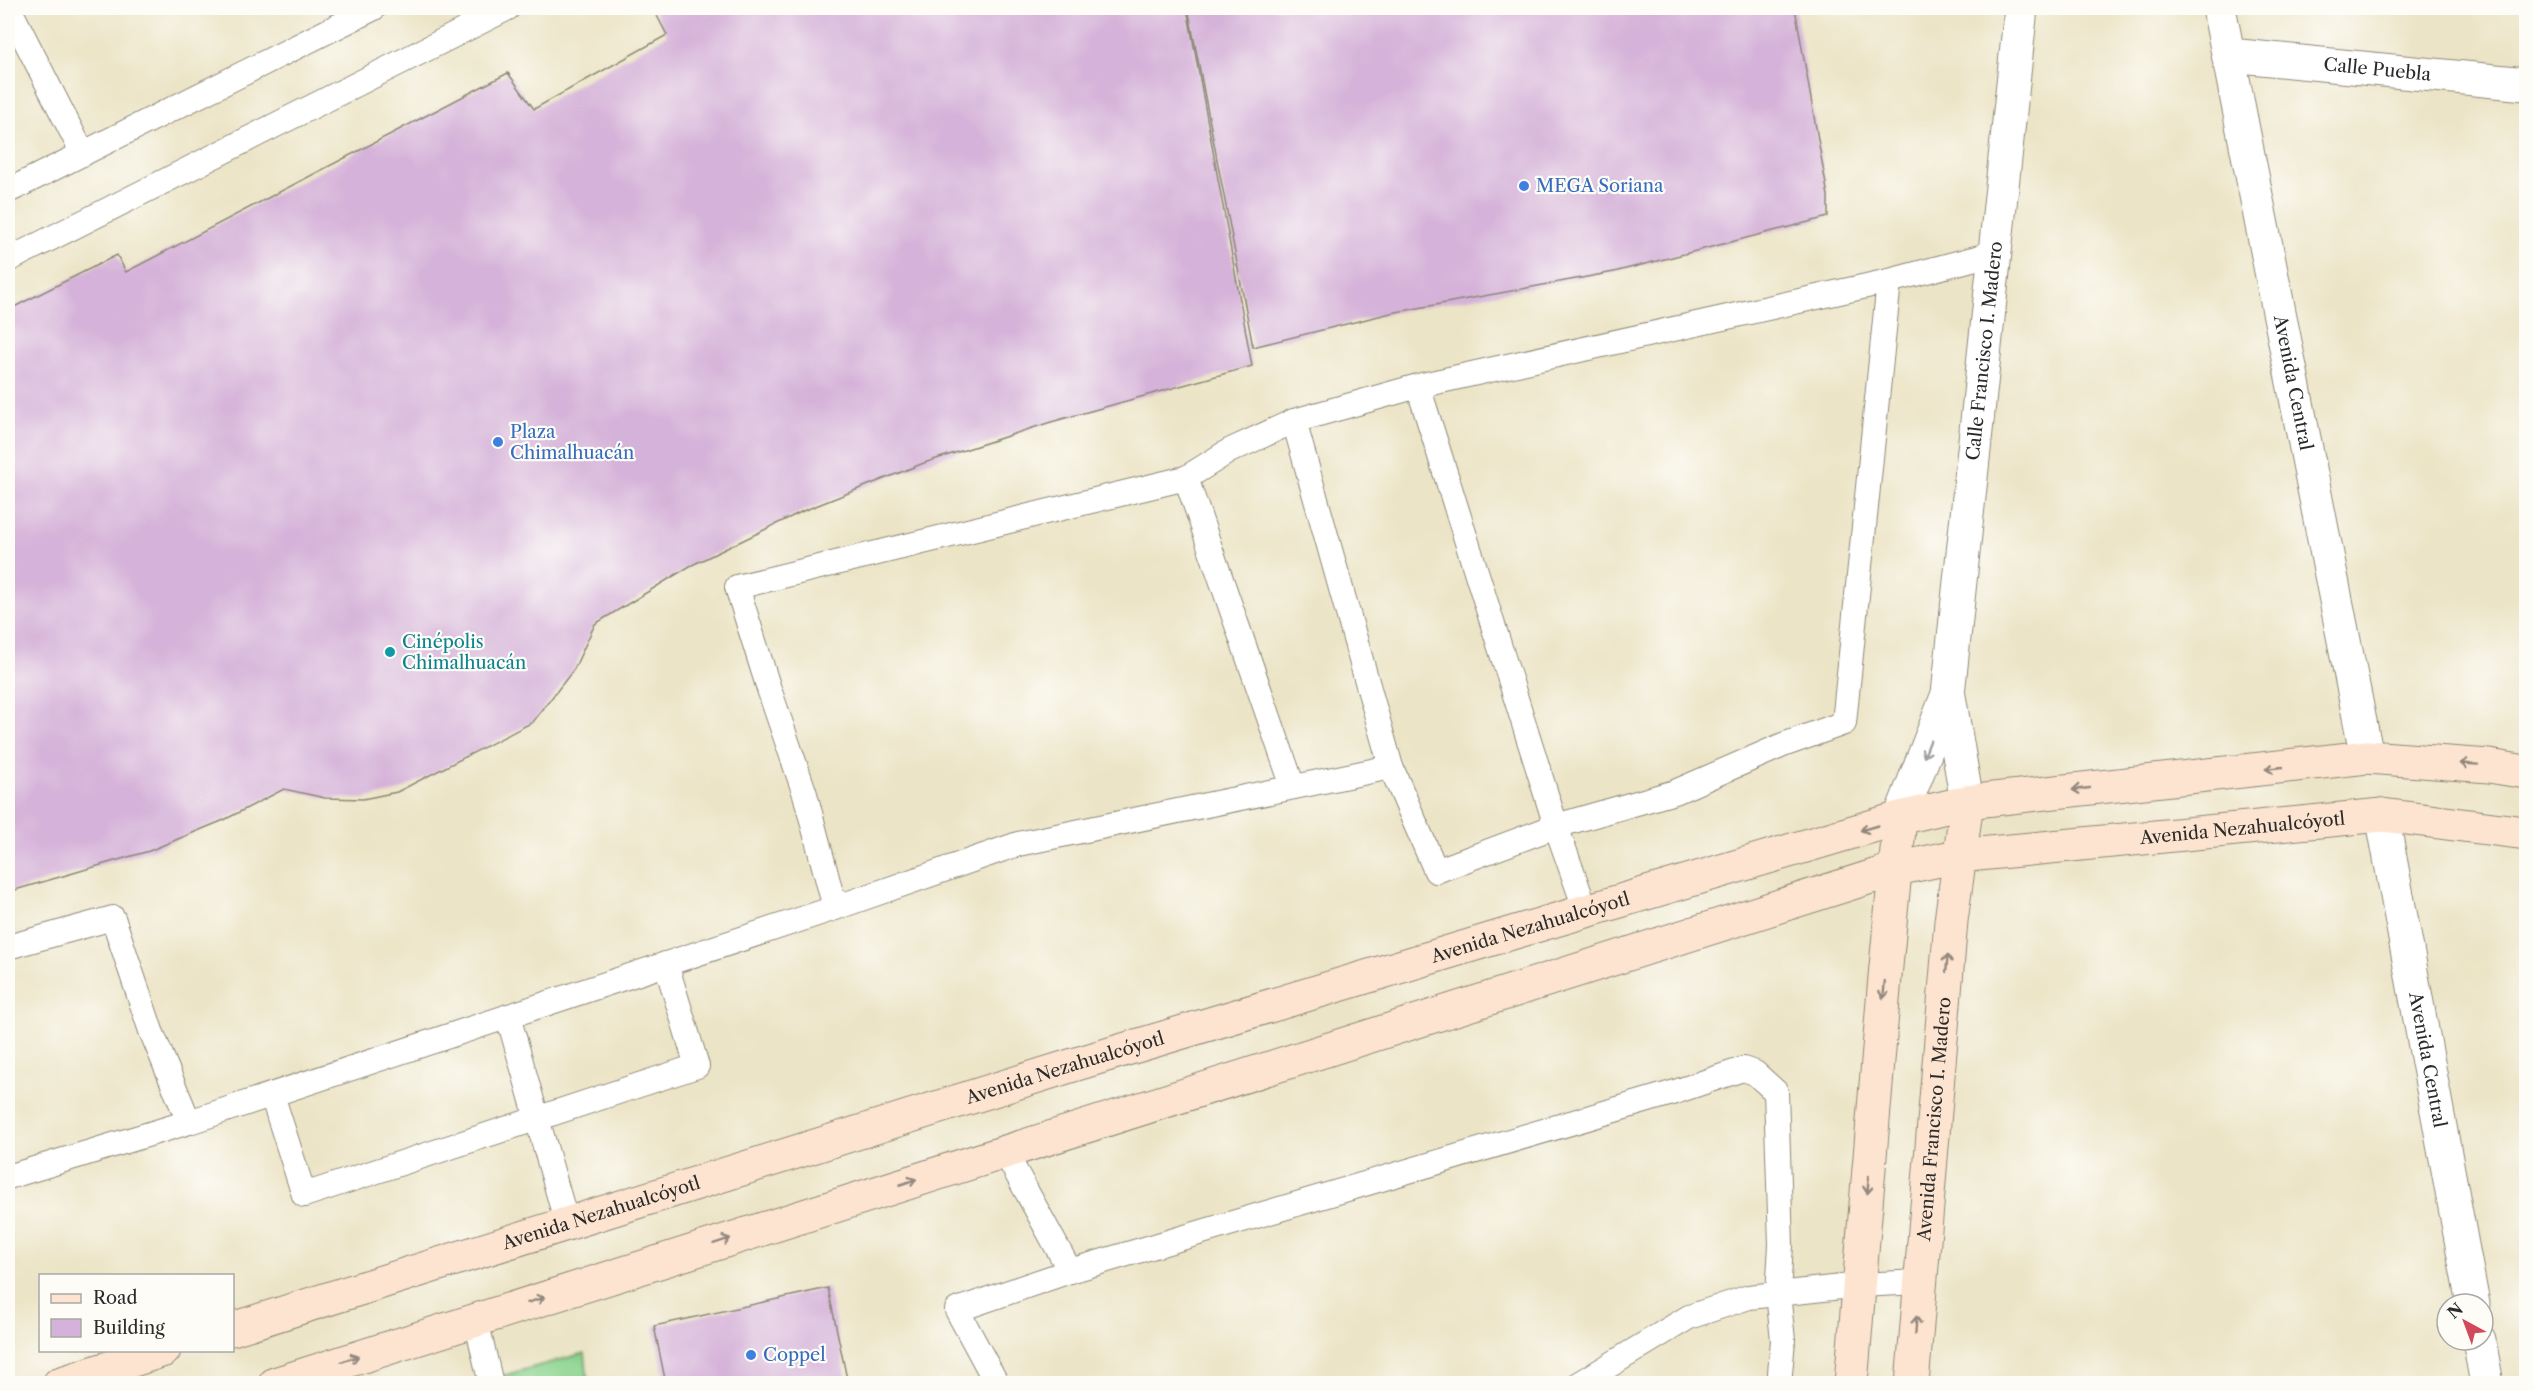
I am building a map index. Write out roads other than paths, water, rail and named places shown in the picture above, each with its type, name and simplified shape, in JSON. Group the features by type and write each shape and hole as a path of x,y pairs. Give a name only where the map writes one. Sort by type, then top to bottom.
{"main road":[{"name":"Avenida Nezahualcóyotl","path":"234,1328 1071,1066 1900,818 1967,802 2367,758 2489,766 2526,772"},
{"path":"1958,856 1967,802"},
{"name":"Avenida Nezahualcóyotl","path":"275,1383 1896,870 1958,856 2382,815 2526,833"},
{"path":"1851,1383 1900,818"},
{"name":"Avenida Francisco I. Madero","path":"1912,1383 1919,1282 1958,856"},
{"path":"59,1383 158,1352"}],"street":[{"name":"Calle Francisco I. Madero","path":"1900,818 1948,694 2021,8"},
{"name":"Avenida Central","path":"2220,8 2367,758"},
{"name":"Calle Puebla","path":"2230,55 2526,84"},
{"name":"Calle Francisco I. Madero","path":"1948,694 1967,802"},
{"name":"Avenida Central","path":"2382,815 2471,1292"},
{"path":"2481,1352 2487,1383"}],"lane":[{"path":"9,8 83,154"},
{"path":"8,260 508,8"},
{"path":"8,191 369,9"},
{"path":"835,908 806,794 769,689 737,587 1186,478 1229,451 1294,421 1418,386 1889,281 1995,253"},
{"path":"1294,421 1391,767 1436,871 1556,826 1674,792 1783,745 1844,723 1889,281"},
{"path":"1418,386 1556,826 1586,911"},
{"path":"1186,478 1293,787"},
{"path":"8,1177 272,1095 835,908 1018,844 1391,767"},
{"path":"8,947 113,918 151,1031 189,1122"},
{"path":"272,1095 304,1194 697,1066 666,964"},
{"path":"508,1016 567,1224"},
{"path":"997,1383 957,1310 1070,1271 1743,1070 1755,1073 1776,1092 1781,1245 1778,1294 1783,1340 1779,1383"},
{"path":"1005,1152 1070,1271"},
{"path":"1579,1383 1689,1317 1749,1297 1919,1282"},
{"path":"476,1320 491,1383"}],"place":[{"name":"MEGA Soriana","path":"1524,186"},
{"name":"Plaza Chimalhuacán","path":"498,442"},
{"name":"Cinépolis Chimalhuacán","path":"390,652"},
{"name":"Coppel","path":"751,1355"}]}
